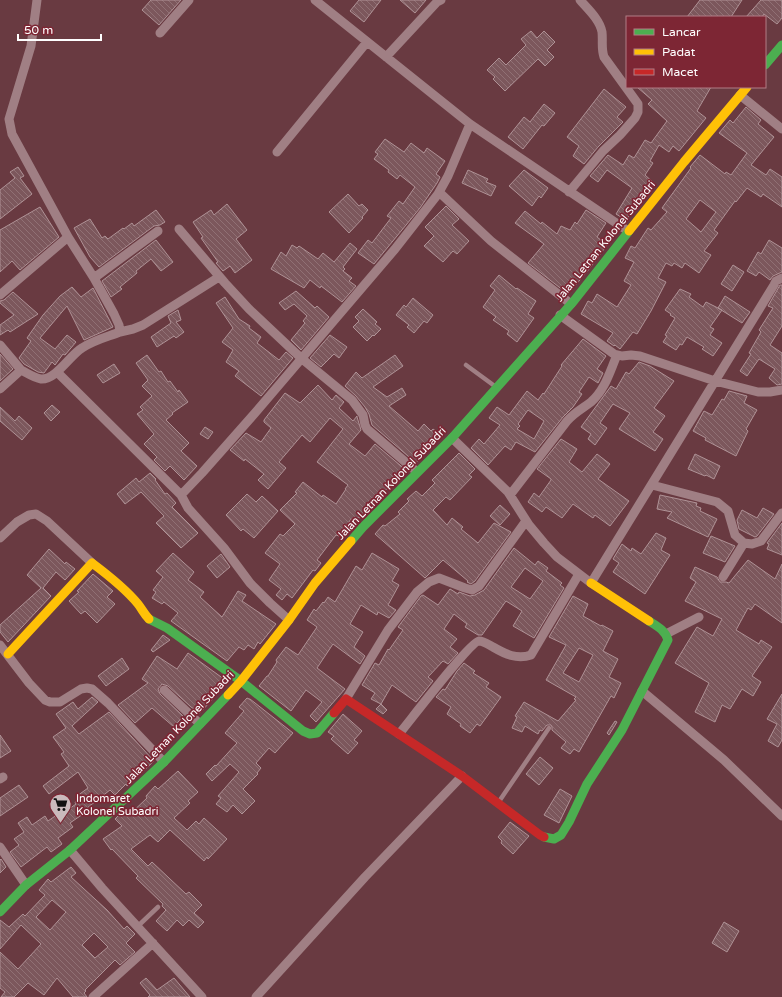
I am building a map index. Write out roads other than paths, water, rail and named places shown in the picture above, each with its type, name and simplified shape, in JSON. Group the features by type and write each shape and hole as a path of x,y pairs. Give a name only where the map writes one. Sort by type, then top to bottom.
{"main road":[{"path":"766,64 782,45"},
{"name":"Jalan Letnan Kolonel Subadri","path":"0,912 26,885 70,850 164,762 241,681 289,620 315,583 363,526 452,438 571,304 628,231 746,88"},
{"path":"8,654 92,563 116,582 138,604 145,615 152,621 167,628 241,681 307,733 317,733 346,699 462,776 540,835 554,839 561,835 569,822 587,784 622,730 668,640 666,634 660,628 591,583"}],"street":[{"path":"37,0 31,46 9,119 12,134 68,237 94,278 114,314 119,324 120,332"},
{"path":"160,34 189,0"},
{"path":"315,0 470,124 628,231"},
{"path":"386,57 437,2 441,0"},
{"path":"580,0 593,15 601,29 601,50 604,58 626,88"},
{"path":"277,152 367,42"},
{"path":"569,192 603,151 635,118 639,108 638,104 626,88"},
{"path":"740,95 782,129"},
{"path":"181,495 202,473 395,249 438,192 448,176 470,124"},
{"path":"438,192 491,241 571,304"},
{"path":"179,229 219,277 249,308 301,358 352,400 363,415 367,429 417,472"},
{"path":"94,278 158,231"},
{"path":"0,295 68,237"},
{"path":"0,345 21,370 42,379 49,377 57,372 81,348 120,332 143,325 219,277"},
{"path":"452,438 510,495 526,521 557,557 591,583 776,281 782,278"},
{"path":"560,315 617,355 640,356 715,381 758,392 782,390"},
{"path":"510,495 573,414 592,402 599,394 605,385 617,355"},
{"path":"0,389 21,370"},
{"path":"57,372 181,495 188,508 224,548 250,583 289,620"},
{"path":"652,485 717,502 728,511 735,535 744,543 752,544 761,541 782,513"},
{"path":"0,538 17,522 28,515 36,514 47,521 92,563"},
{"path":"346,699 388,630 417,592 429,582 439,578 472,590 479,586 526,521"},
{"path":"723,577 744,543"},
{"path":"398,734 459,660 473,644 478,641 484,642 506,654 520,658 531,655 579,574"},
{"path":"666,634 699,616"},
{"path":"0,645 40,696 50,702 55,703 64,700 81,689 88,688 92,690 108,703 164,762"},
{"path":"164,690 200,724"},
{"path":"642,691 724,760 782,816"},
{"path":"256,997 365,877 462,776"},
{"path":"0,847 26,885"},
{"path":"70,850 102,888 202,997"},
{"path":"93,997 153,943"}],"lane":[{"path":"466,365 496,387"},
{"path":"498,803 549,728"},
{"path":"138,926 158,907"}],"place":[{"name":"Indomaret Kolonel Subadri","path":"61,824"}]}
